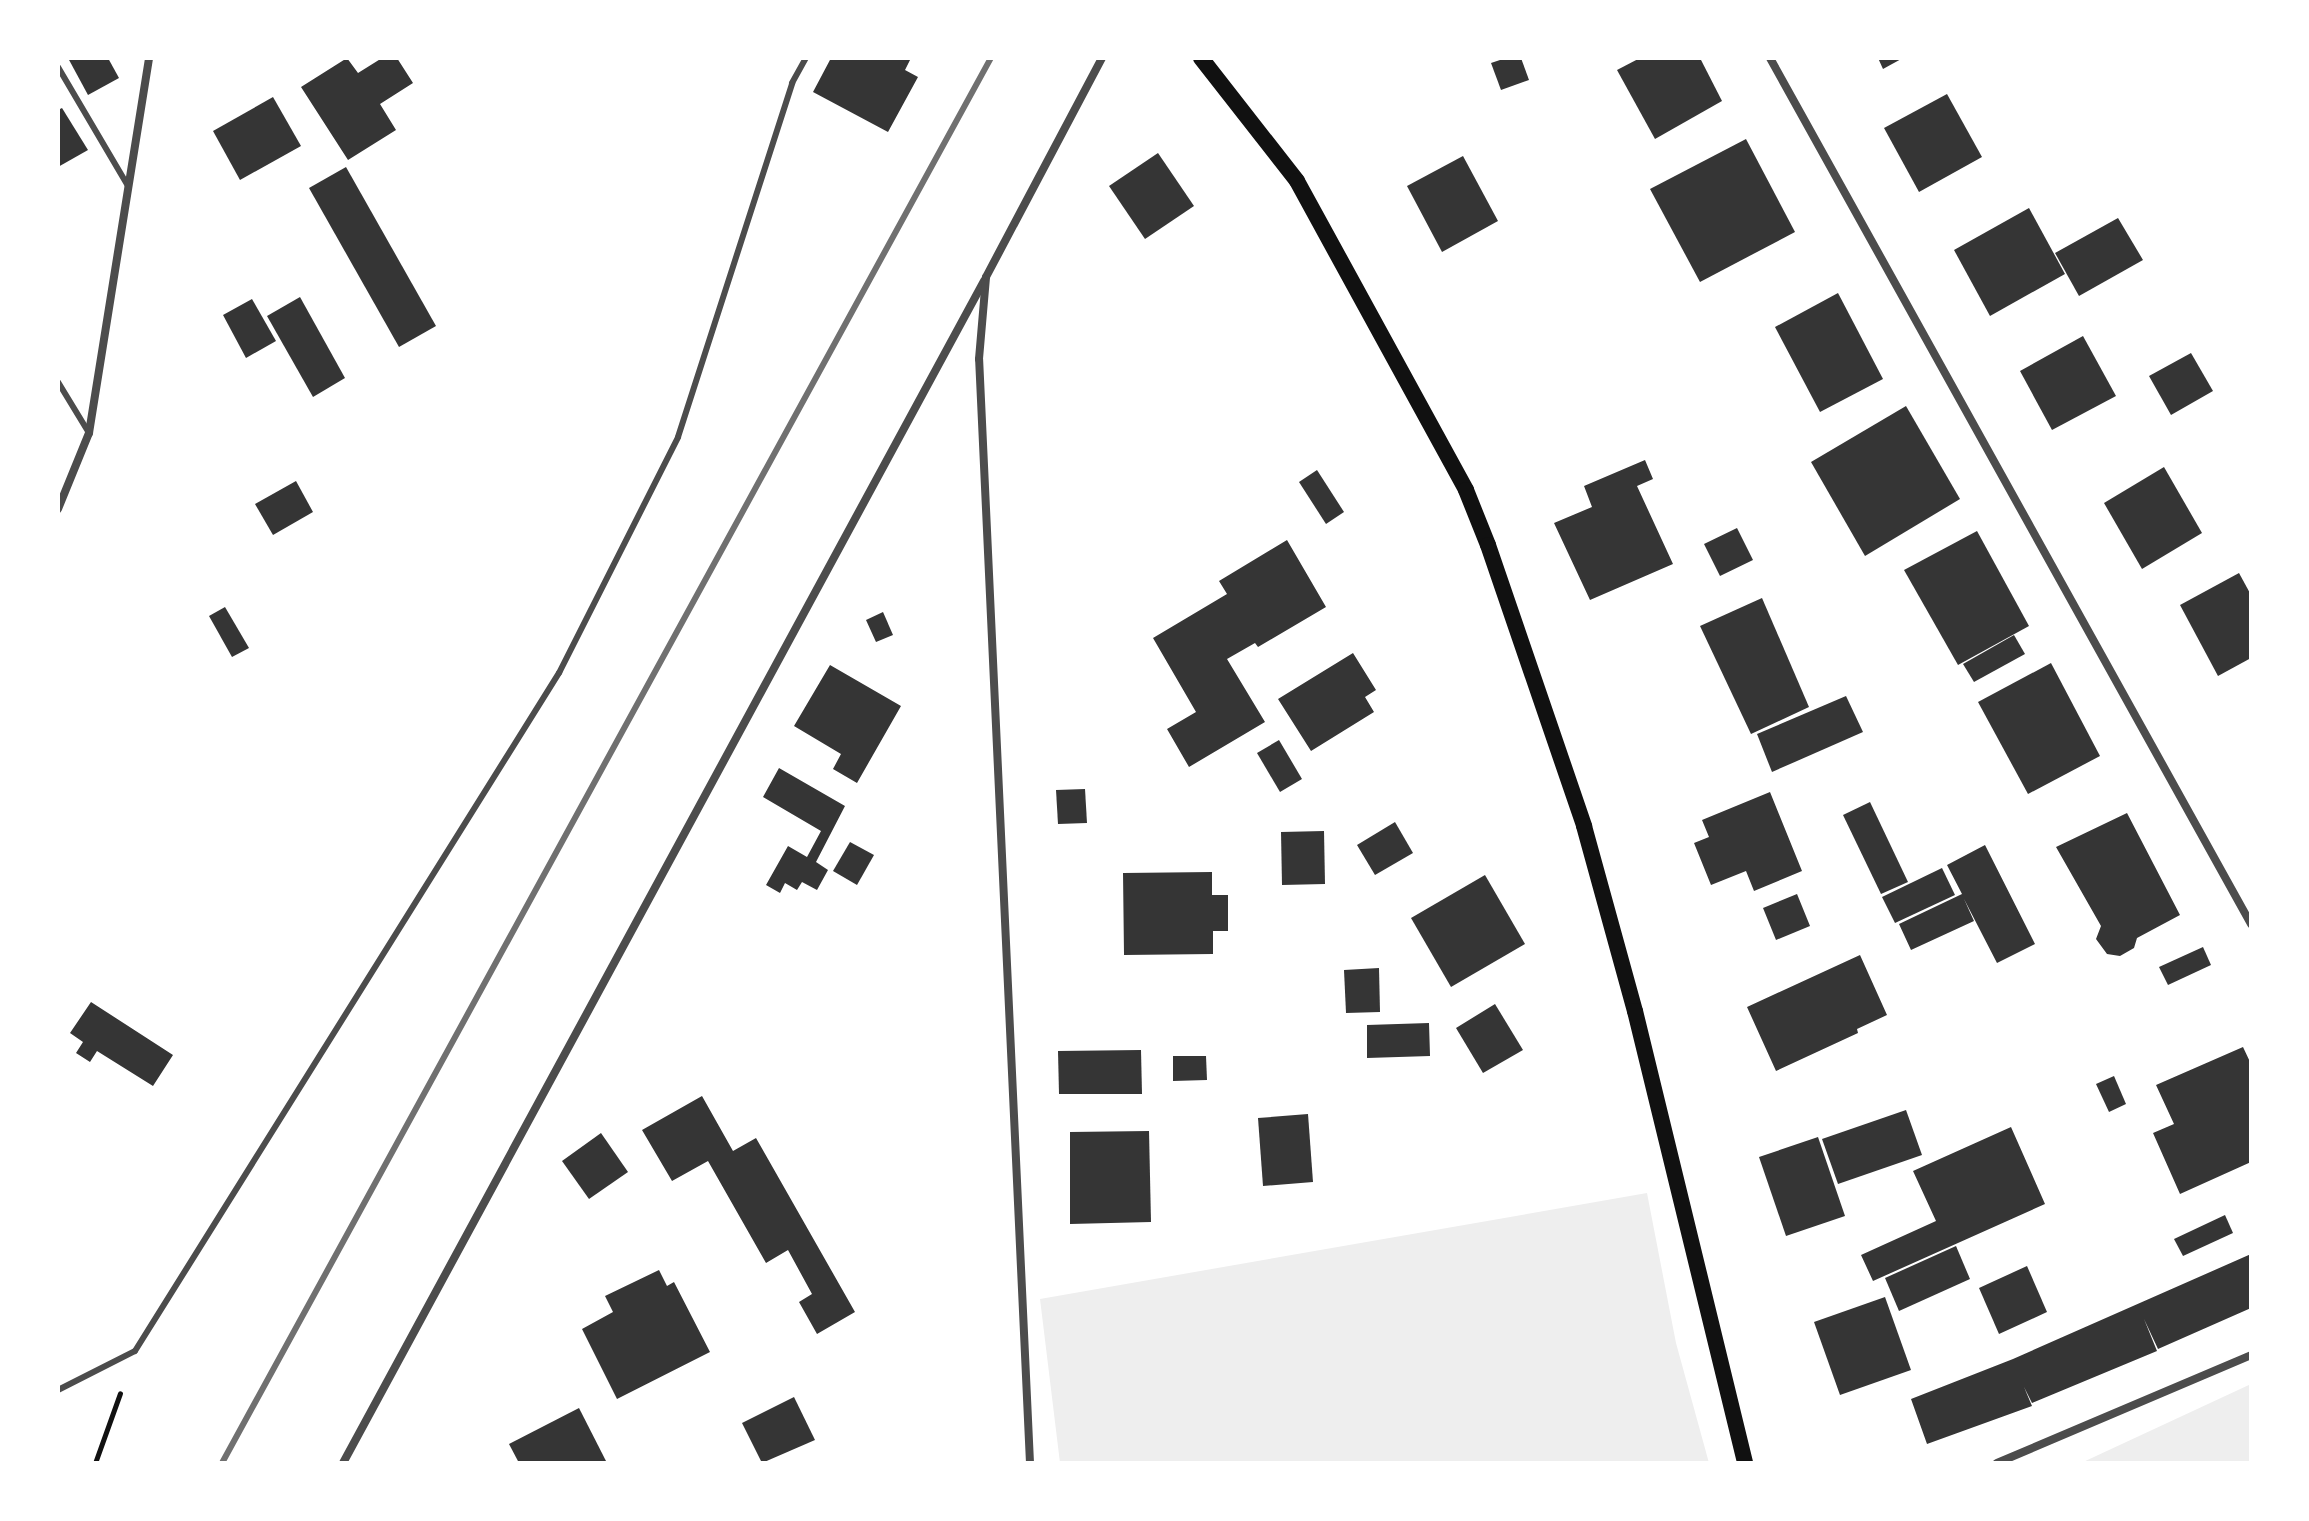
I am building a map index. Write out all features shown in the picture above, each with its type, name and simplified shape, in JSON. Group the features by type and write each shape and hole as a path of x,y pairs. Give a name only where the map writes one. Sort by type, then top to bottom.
{"main road":[{"path":"1201,58 1297,181 1466,490 1488,545 1588,841 1635,1011 1745,1463"}],"street":[{"path":"58,509 89,433 149,58"},
{"path":"343,1463 1102,58"},
{"path":"1770,58 2251,924"},
{"path":"986,277 979,359 1030,1463"},
{"path":"1997,1463 2251,1355"}],"lane":[{"path":"58,1390 135,1351 559,673 678,437 792,83 806,58"},
{"path":"58,67 128,186"},
{"path":"58,382 89,433"}],"path":[{"path":"95,1463 135,1351"}],"shaded area":[{"path":"1647,1193 1676,1343 1709,1463 1060,1463 1040,1299"},
{"path":"2251,1384 2251,1463 2081,1463"}],"building":[{"path":"68,58 108,58 119,78 88,95"},
{"path":"347,58 358,73 382,58 397,58 413,83 380,104 396,130 348,160 301,87"},
{"path":"831,58 911,58 905,70 918,77 888,132 813,92"},
{"path":"1506,58 1521,58 1529,80 1501,90 1491,63"},
{"path":"1640,58 1700,58 1722,101 1655,139 1617,70"},
{"path":"1878,58 1903,58 1883,69"},
{"path":"1947,94 1982,157 1919,192 1884,128"},
{"path":"273,97 301,146 240,180 213,131"},
{"path":"62,108 88,150 58,167 58,110"},
{"path":"1746,139 1795,232 1700,282 1650,189"},
{"path":"1158,153 1194,206 1145,239 1109,186"},
{"path":"1463,156 1498,221 1442,252 1407,186"},
{"path":"346,167 436,326 399,347 309,188"},
{"path":"2029,208 2065,274 1990,316 1954,250"},
{"path":"2118,218 2143,260 2079,296 2055,253"},
{"path":"1838,293 1883,379 1820,412 1775,327"},
{"path":"300,297 345,378 313,397 267,316"},
{"path":"252,299 276,341 246,358 223,315"},
{"path":"2083,336 2116,396 2052,430 2020,371"},
{"path":"2191,353 2213,391 2171,415 2149,376"},
{"path":"1906,406 1960,499 1865,556 1811,462"},
{"path":"1645,460 1653,479 1637,486 1673,564 1590,600 1554,523 1592,507 1584,486"},
{"path":"2164,467 2202,533 2142,569 2104,503"},
{"path":"1317,470 1344,512 1326,524 1299,482"},
{"path":"296,481 313,512 273,535 255,504"},
{"path":"1737,528 1753,560 1720,576 1704,544"},
{"path":"1977,531 2029,626 1958,665 1904,570"},
{"path":"1287,540 1326,607 1258,647 1255,643 1227,659 1265,722 1189,767 1167,729 1196,712 1153,638 1227,594 1219,581"},
{"path":"2239,573 2251,595 2251,658 2218,676 2180,605"},
{"path":"1762,598 1809,707 1751,734 1700,626"},
{"path":"225,607 249,648 232,657 209,616"},
{"path":"883,612 893,635 876,642 866,620"},
{"path":"2014,635 2025,654 1974,682 1963,664"},
{"path":"1353,653 1376,690 1365,697 1374,712 1311,751 1278,699"},
{"path":"2051,663 2100,756 2028,794 1978,702"},
{"path":"830,665 901,706 857,783 833,769 841,754 794,726"},
{"path":"1846,696 1863,732 1772,772 1757,734"},
{"path":"1279,740 1302,779 1280,792 1257,753"},
{"path":"779,768 845,806 816,862 828,870 817,890 802,882 797,890 785,883 780,893 766,885 788,846 807,857 821,831 763,797"},
{"path":"1085,789 1087,823 1058,824 1056,790"},
{"path":"1770,792 1802,871 1754,891 1746,871 1711,885 1694,843 1709,837 1702,820"},
{"path":"1870,802 1908,882 1881,894 1843,815"},
{"path":"2127,813 2180,915 2137,938 2134,948 2120,956 2107,954 2096,939 2101,926 2056,847"},
{"path":"1395,822 1413,853 1375,875 1357,845"},
{"path":"1324,831 1325,884 1282,885 1281,832"},
{"path":"850,842 874,855 857,885 833,871"},
{"path":"1985,845 2035,944 1997,963 1964,899 1974,921 1911,950 1899,924 1962,894 1947,865"},
{"path":"1942,868 1955,895 1895,923 1882,897"},
{"path":"1212,872 1212,895 1228,895 1228,931 1213,931 1213,954 1124,955 1123,873"},
{"path":"1485,875 1525,944 1451,987 1411,918"},
{"path":"1797,894 1810,926 1776,940 1763,908"},
{"path":"2203,947 2211,965 2168,985 2159,967"},
{"path":"1860,955 1887,1015 1857,1029 1858,1033 1776,1071 1747,1007"},
{"path":"1379,968 1380,1012 1346,1013 1344,970"},
{"path":"91,1002 173,1055 153,1086 97,1051 90,1062 76,1053 83,1042 70,1033"},
{"path":"1495,1004 1523,1050 1483,1073 1456,1028"},
{"path":"1429,1023 1430,1056 1367,1058 1367,1025"},
{"path":"2243,1047 2251,1064 2251,1162 2180,1194 2153,1133 2174,1124 2156,1085"},
{"path":"1141,1050 1142,1094 1059,1094 1058,1051"},
{"path":"1173,1056 1206,1056 1207,1080 1173,1081"},
{"path":"2114,1076 2126,1104 2109,1112 2096,1084"},
{"path":"702,1096 733,1151 756,1138 855,1312 817,1334 799,1302 812,1294 788,1250 766,1263 708,1161 672,1181 642,1130"},
{"path":"1906,1110 1922,1155 1838,1184 1822,1139"},
{"path":"1308,1114 1313,1182 1263,1186 1258,1118"},
{"path":"2011,1127 2045,1204 1873,1281 1861,1255 1936,1221 1913,1171"},
{"path":"1149,1131 1151,1222 1070,1224 1070,1132"},
{"path":"601,1133 628,1172 589,1199 562,1161"},
{"path":"1818,1137 1845,1216 1786,1236 1759,1157"},
{"path":"2225,1215 2233,1233 2183,1256 2174,1239"},
{"path":"1956,1246 1970,1279 1899,1311 1885,1278"},
{"path":"2251,1254 2251,1308 2158,1349 2144,1319 2157,1351 2032,1403 2024,1387 2032,1406 1927,1444 1911,1399 2013,1359"},
{"path":"2027,1266 2047,1312 1999,1334 1979,1288"},
{"path":"659,1270 667,1286 674,1282 710,1352 617,1399 582,1329 613,1312 605,1296"},
{"path":"1885,1297 1911,1370 1840,1395 1814,1322"},
{"path":"794,1397 815,1440 762,1463 742,1423"},
{"path":"579,1408 607,1463 519,1463 509,1444"}],"railway":[{"path":"222,1463 991,58"}]}
